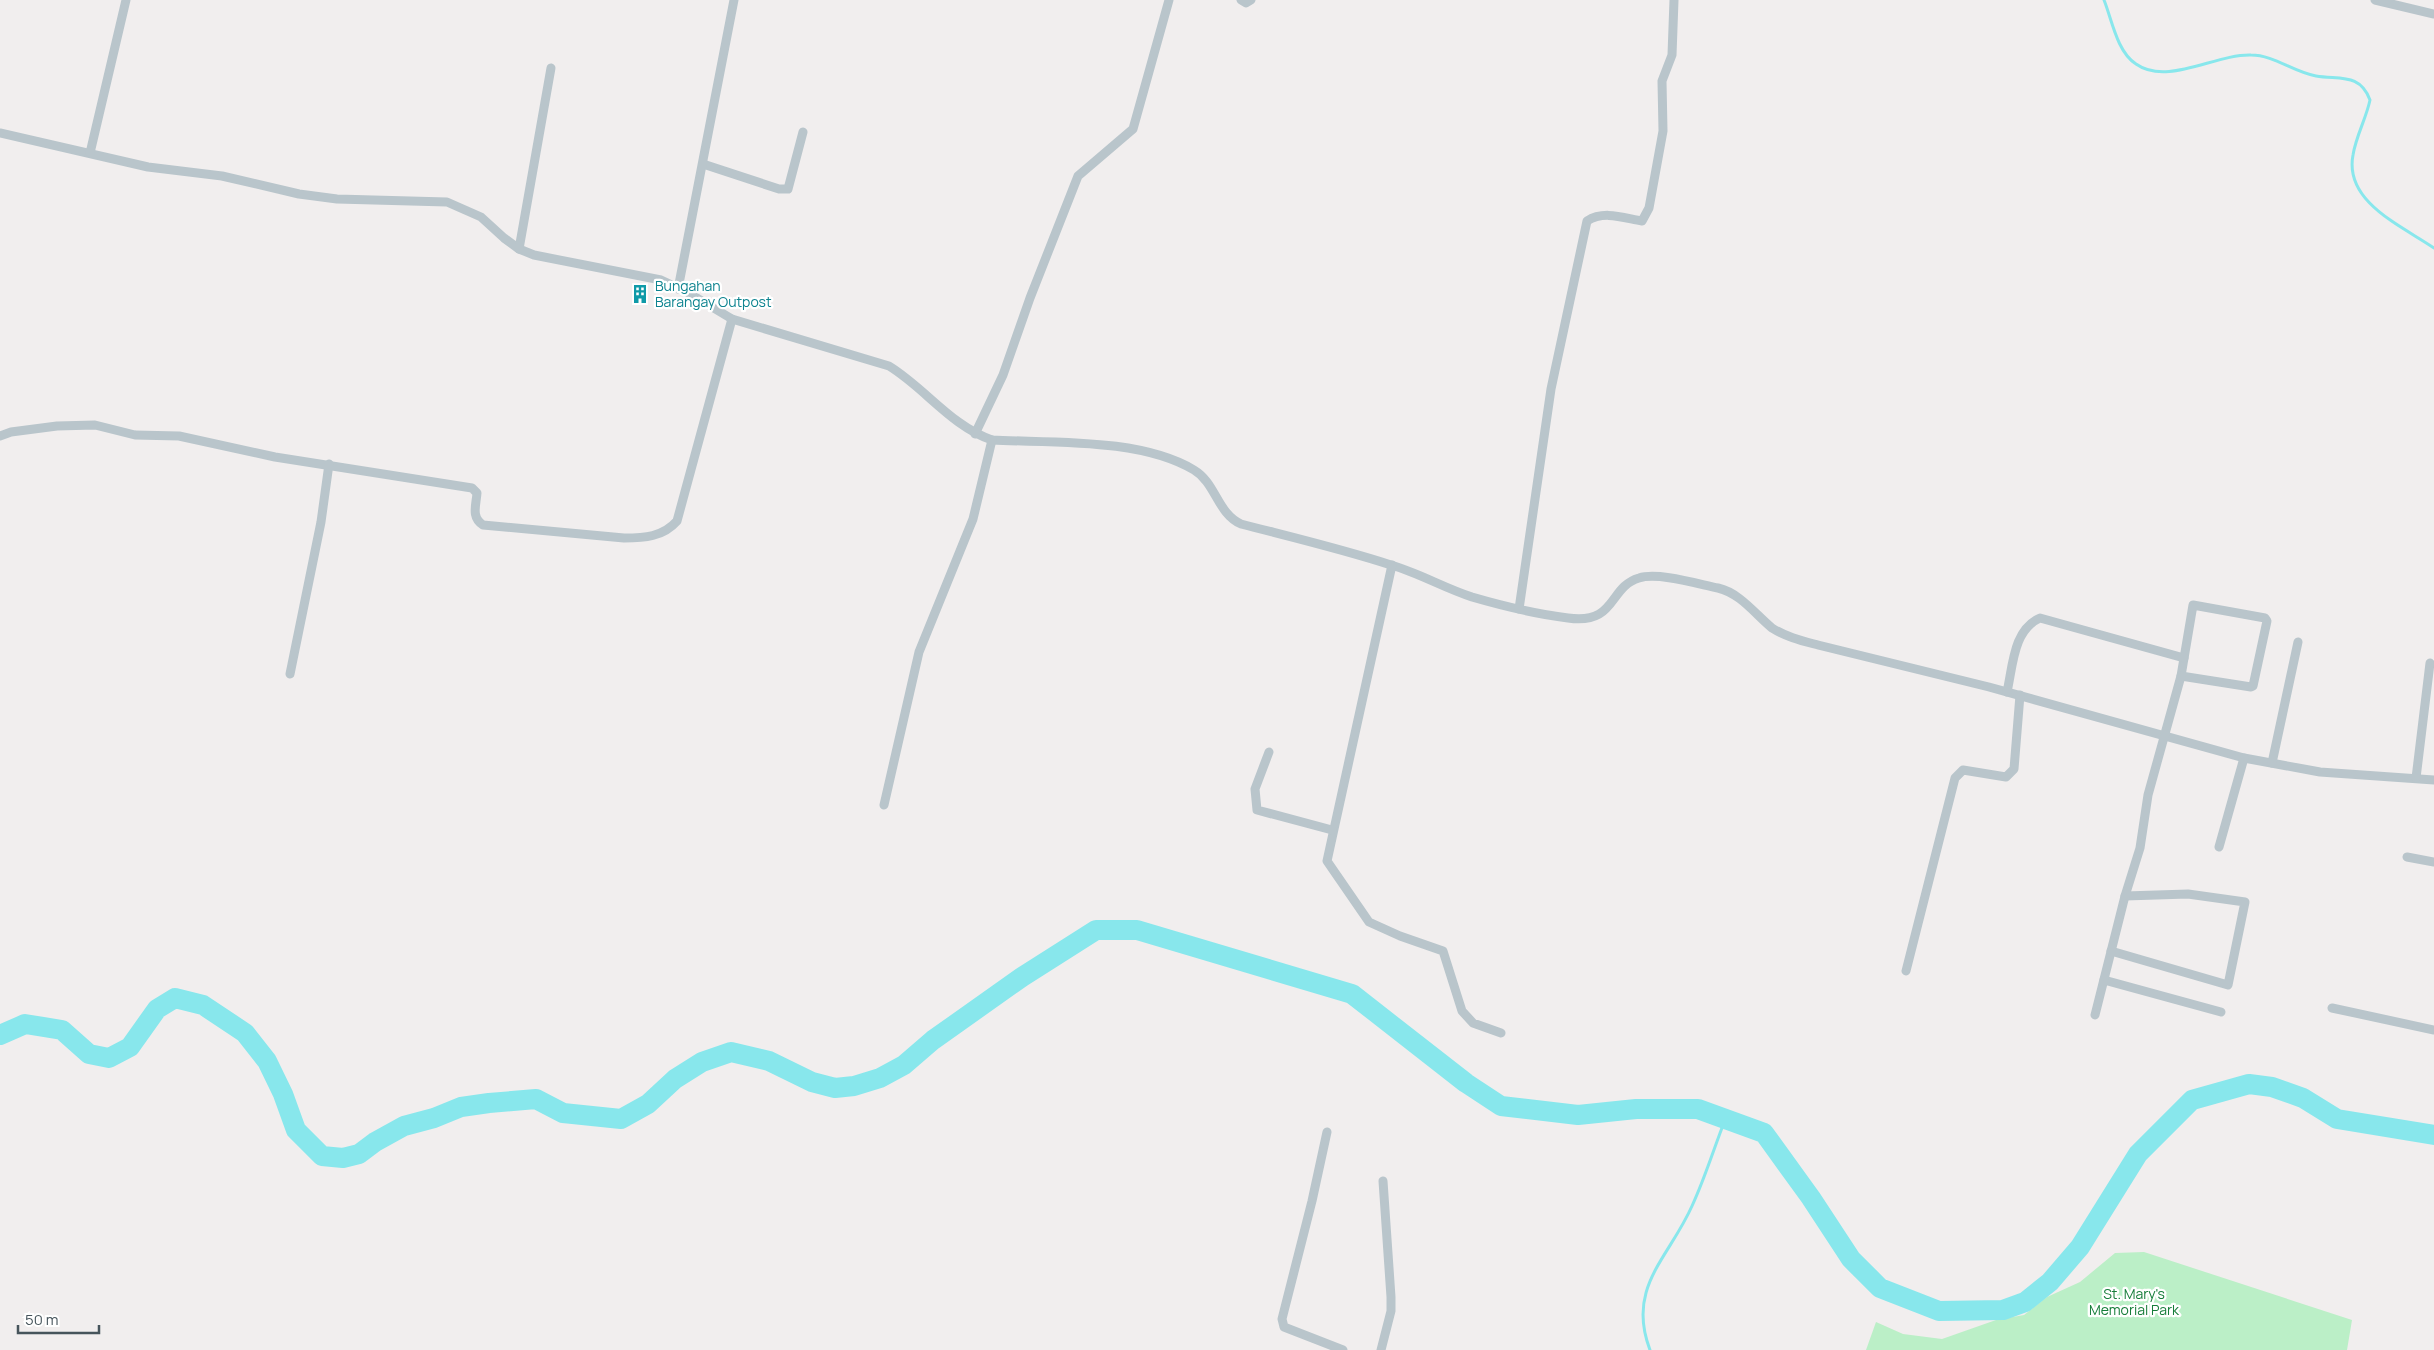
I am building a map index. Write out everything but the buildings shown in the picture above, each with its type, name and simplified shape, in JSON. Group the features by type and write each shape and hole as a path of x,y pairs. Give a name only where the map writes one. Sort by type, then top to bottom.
{"street":[{"path":"90,153 126,0"},
{"path":"678,289 734,0"},
{"path":"975,434 1003,375 1030,298 1078,176 1133,129 1168,0"},
{"path":"1241,0 1246,3 1251,0"},
{"path":"1519,609 1551,389 1587,221 1595,216 1604,215 1642,221 1649,208 1663,131 1662,82 1672,55 1674,0"},
{"path":"2378,0 2434,14"},
{"path":"519,249 550,68"},
{"path":"703,164 779,189 788,189 803,132"},
{"path":"0,133 148,167 234,178 299,194 338,199 436,200 447,202 481,217 519,249 534,255 661,280 732,319 889,366 903,375 975,434 992,440 1116,446 1162,456 1197,472 1208,483 1224,511 1241,524 1392,565 1472,597 1519,609 1583,619 1599,616 1607,610 1632,581 1648,576 1657,577 1728,591 1774,629 1794,638 2020,695 2244,758 2320,772 2434,780"},
{"path":"0,436 11,432 57,426 96,425 136,435 179,436 275,457 472,488 477,494 474,514 477,521 483,525 624,538 658,534 670,529 677,521 732,319"},
{"path":"884,805 919,652 973,519 992,440"},
{"path":"290,674 321,522 329,464"},
{"path":"1392,565 1332,830 1327,861 1369,922 1400,936 1443,951 1462,1011 1473,1022 1501,1033"},
{"path":"2095,1015 2124,896 2140,848 2148,795 2181,676 2194,605 2265,618 2267,621 2253,686 2181,676"},
{"path":"2007,692 2019,638 2030,622 2040,618 2184,658"},
{"path":"2272,763 2298,642"},
{"path":"2416,778 2430,663"},
{"path":"1906,971 1956,778 1963,770 2006,777 2014,769 2020,695"},
{"path":"1269,752 1255,789 1257,810 1332,830"},
{"path":"2219,847 2244,758"},
{"path":"2407,857 2434,862"},
{"path":"2111,950 2228,985 2245,902 2188,894 2124,896"},
{"path":"2104,980 2220,1012"},
{"path":"2332,1008 2434,1030"},
{"path":"1327,1132 1312,1201 1282,1319 1284,1327 1344,1350"},
{"path":"1380,1350 1390,1311 1391,1298 1383,1181"}],"green space":[{"name":"St. Mary's Memorial Park","path":"2144,1252 2352,1320 2347,1350 1866,1350 1876,1322 1903,1334 1942,1339 1996,1320 2024,1315 2047,1297 2080,1282 2115,1253"}],"waterway":[{"path":"2104,0 2124,52 2129,59 2148,70 2162,72 2177,71 2222,59 2251,55 2268,58 2308,74 2348,79 2361,85 2370,100 2353,155 2353,172 2357,186 2378,211 2434,248"},
{"path":"0,1035 25,1024 62,1030 89,1054 109,1058 130,1047 157,1009 175,998 203,1005 245,1033 267,1061 283,1094 296,1130 322,1156 343,1158 359,1154 375,1142 404,1126 434,1118 461,1107 489,1103 536,1099 563,1113 621,1119 648,1104 675,1079 702,1062 731,1052 769,1061 812,1082 835,1088 854,1086 880,1078 904,1065 933,1040 1022,977 1096,930 1137,930 1352,994 1466,1083 1501,1106 1578,1115 1636,1109 1698,1109 1764,1133 1811,1198 1851,1259 1880,1288 1939,1311 2003,1310 2025,1302 2050,1282 2080,1247 2138,1154 2192,1100 2249,1084 2272,1087 2303,1098 2337,1119 2434,1135"},
{"path":"1650,1350 1644,1328 1643,1308 1647,1290 1653,1274 1683,1225 1692,1206 1725,1120"}],"place":[{"name":"Bungahan Barangay Outpost","path":"640,294"}]}
